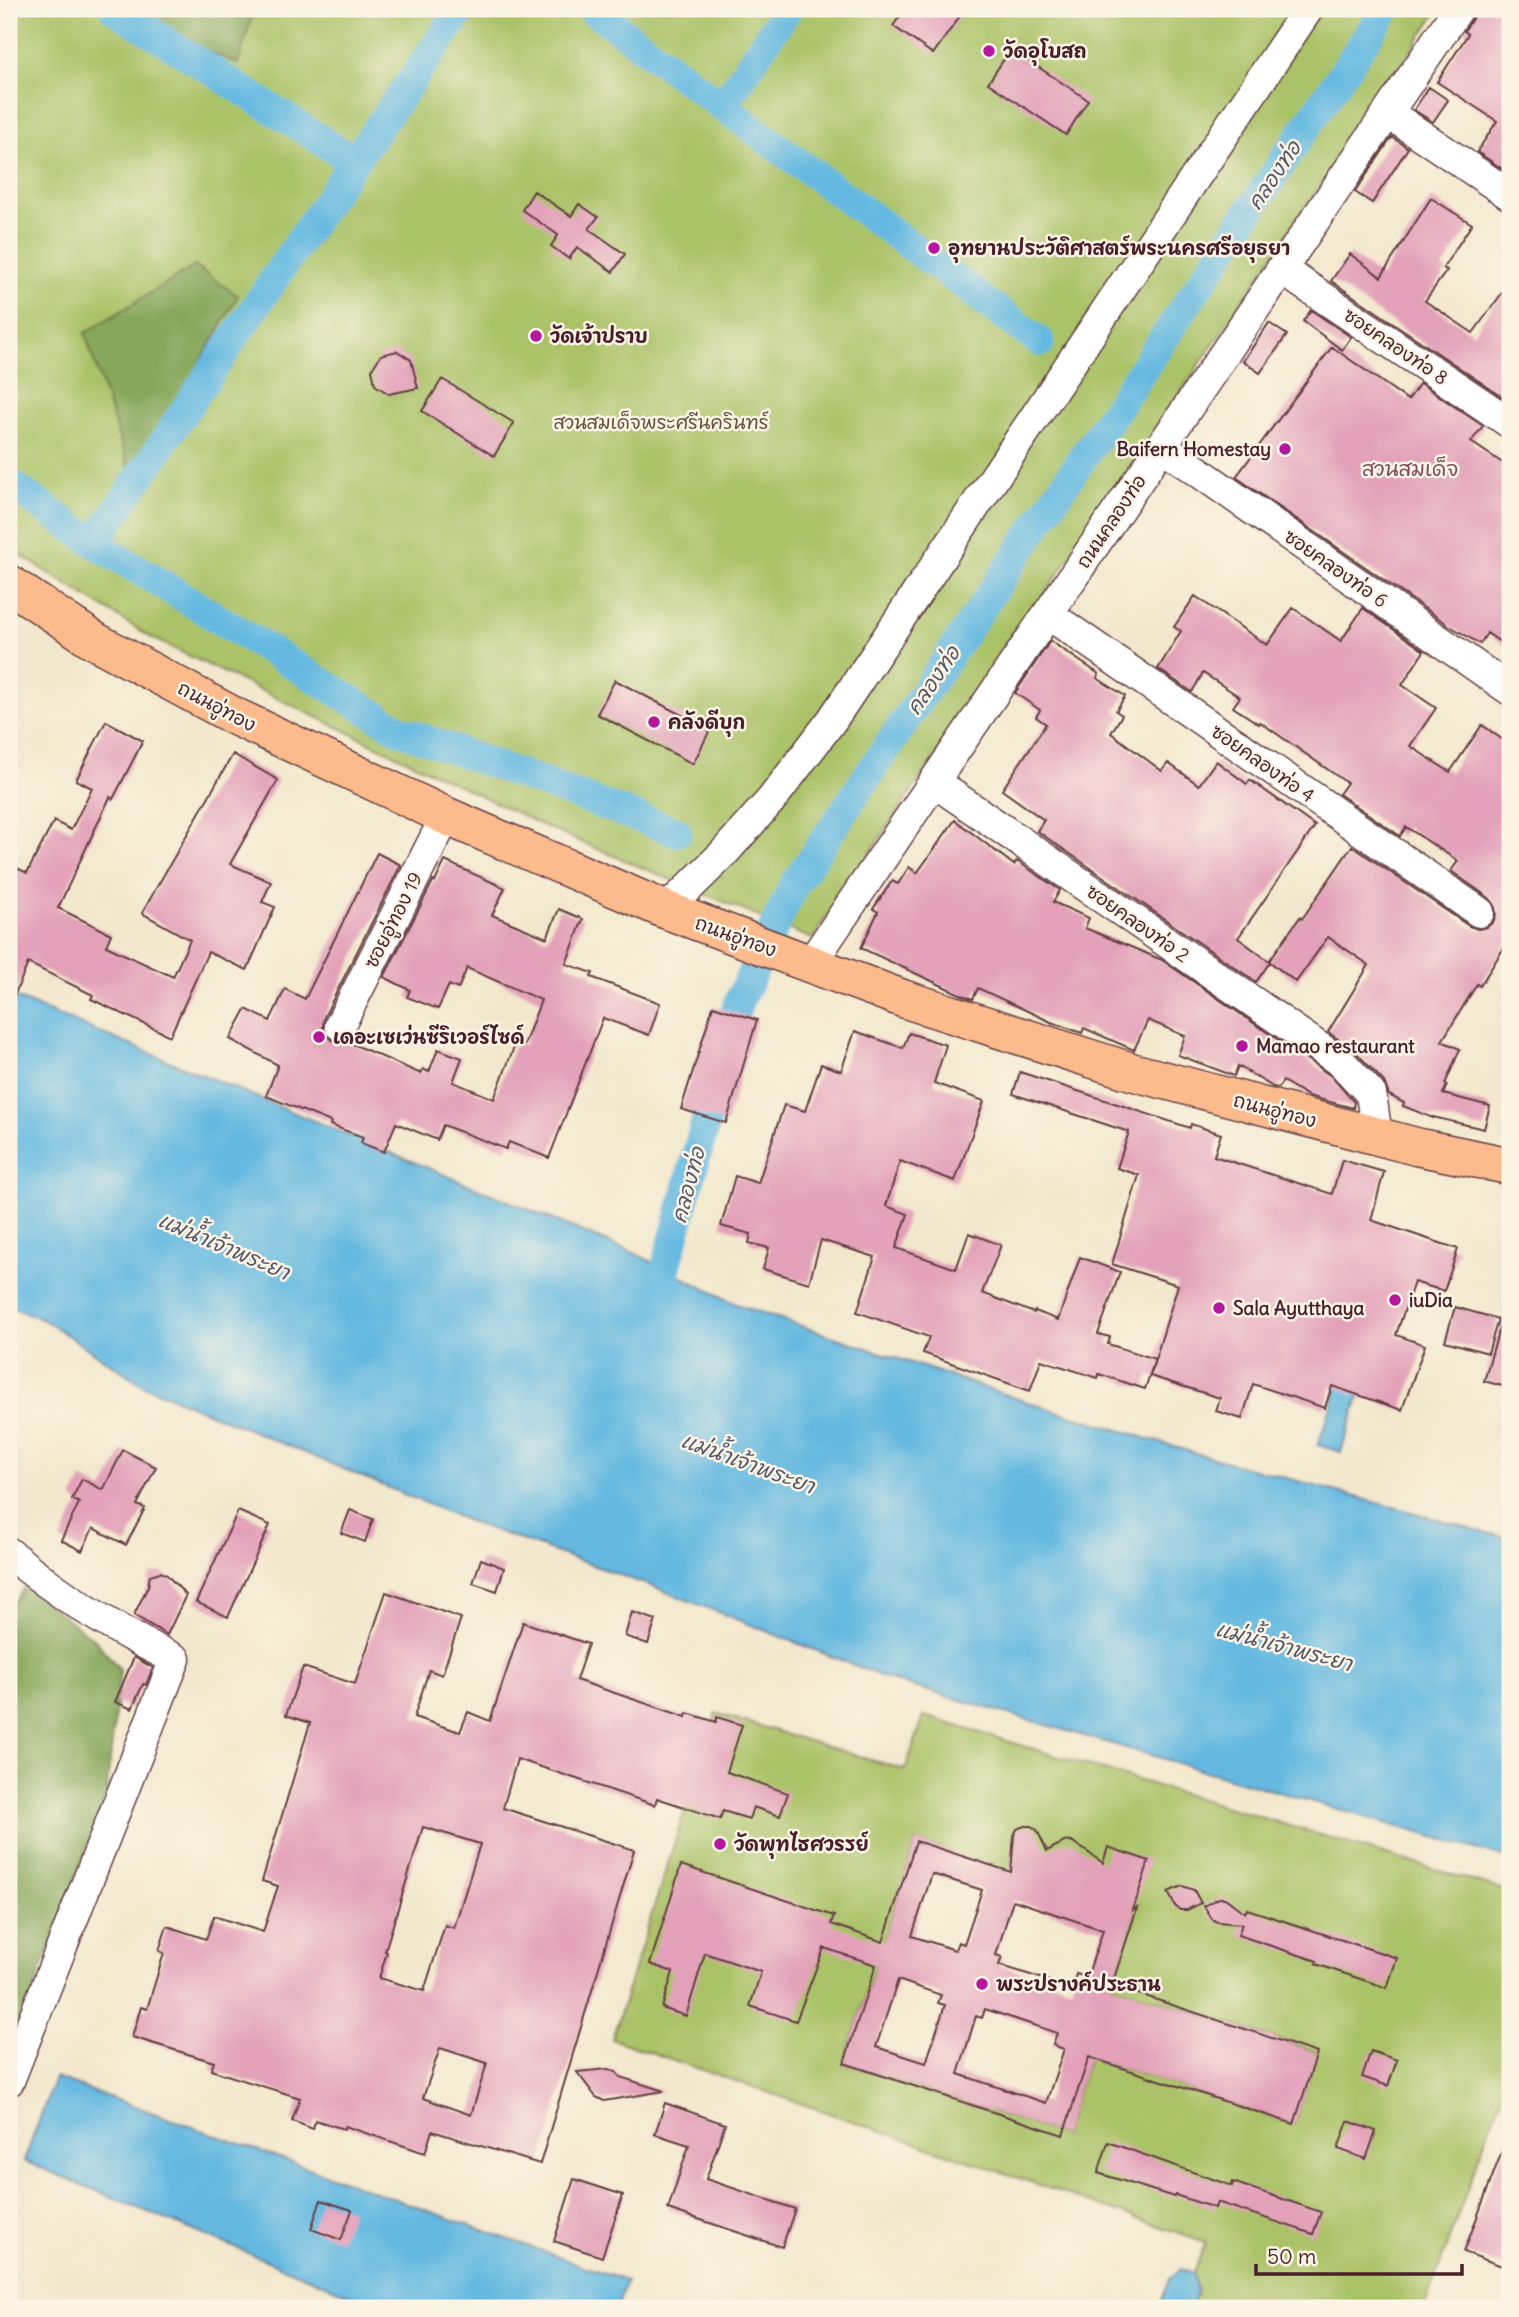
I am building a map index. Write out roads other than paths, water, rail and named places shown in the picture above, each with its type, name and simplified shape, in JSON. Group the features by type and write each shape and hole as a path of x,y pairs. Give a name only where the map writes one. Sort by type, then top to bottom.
{"main road":[{"name":"ถนนอู่ทอง","path":"9,584 95,641 234,716 446,816 666,910 904,999 1133,1072 1377,1136 1510,1166"}],"street":[{"path":"666,910 722,855 772,799 832,720 1308,9"},
{"name":"ถนนคลองท่อ","path":"802,960 934,782 1458,9"},
{"path":"1388,113 1510,195"},
{"name":"ซอยคลองท่อ 8","path":"1281,269 1510,423"},
{"name":"ซอยคลองท่อ 6","path":"1162,446 1510,690"},
{"name":"ซอยคลองท่อ 4","path":"1048,614 1479,912"},
{"name":"ซอยคลองท่อ 2","path":"934,782 1342,1063 1371,1094 1377,1136"},
{"name":"ซอยอู่ทอง 19","path":"340,1025 446,816"},
{"path":"9,1553 47,1585 124,1634 175,1659 9,2081"}],"water":[{"name":"แม่น้ำเจ้าพระยา","path":"9,995 634,1253 736,1304 1027,1402 1195,1453 1510,1539 1510,1859 894,1681 654,1587 473,1523 145,1386 44,1320 9,1306"},
{"path":"1340,1380 1362,1388 1341,1452 1318,1445"},
{"path":"55,2078 626,2281 617,2308 382,2308 24,2161"},
{"path":"1181,2269 1193,2274 1197,2291 1191,2308 1159,2308 1170,2278"}],"waterway":[{"path":"115,9 354,161"},
{"path":"95,543 354,161 462,9"},
{"path":"592,9 1040,342"},
{"path":"722,107 787,9"},
{"name":"คลองท่อ","path":"655,1308 738,1003 794,885 1386,9"},
{"path":"9,483 95,543 400,730 677,832"}],"place":[{"name":"วัดอุโบสถ","path":"989,51"},
{"name":"อุทยานประวัติศาสตร์พระนครศรีอยุธยา","path":"934,248"},
{"name":"วัดเจ้าปราบ","path":"536,336"},
{"name":"Baifern Homestay","path":"1285,449"},
{"name":"คลังดีบุก","path":"654,722"},
{"name":"เดอะเซเว่นซีริเวอร์ไซด์","path":"319,1037"},
{"name":"Mamao restaurant","path":"1242,1046"},
{"name":"iuDia","path":"1395,1300"},
{"name":"Sala Ayutthaya","path":"1219,1308"},
{"name":"วัดพุทไธศวรรย์","path":"720,1844"},
{"name":"พระปรางค์ประธาน","path":"982,1984"}],"district":[{"name":"สวนสมเด็จ","path":"1410,468"}],"park label":[{"name":"สวนสมเด็จพระศรีนครินทร์","path":"661,422"}]}
